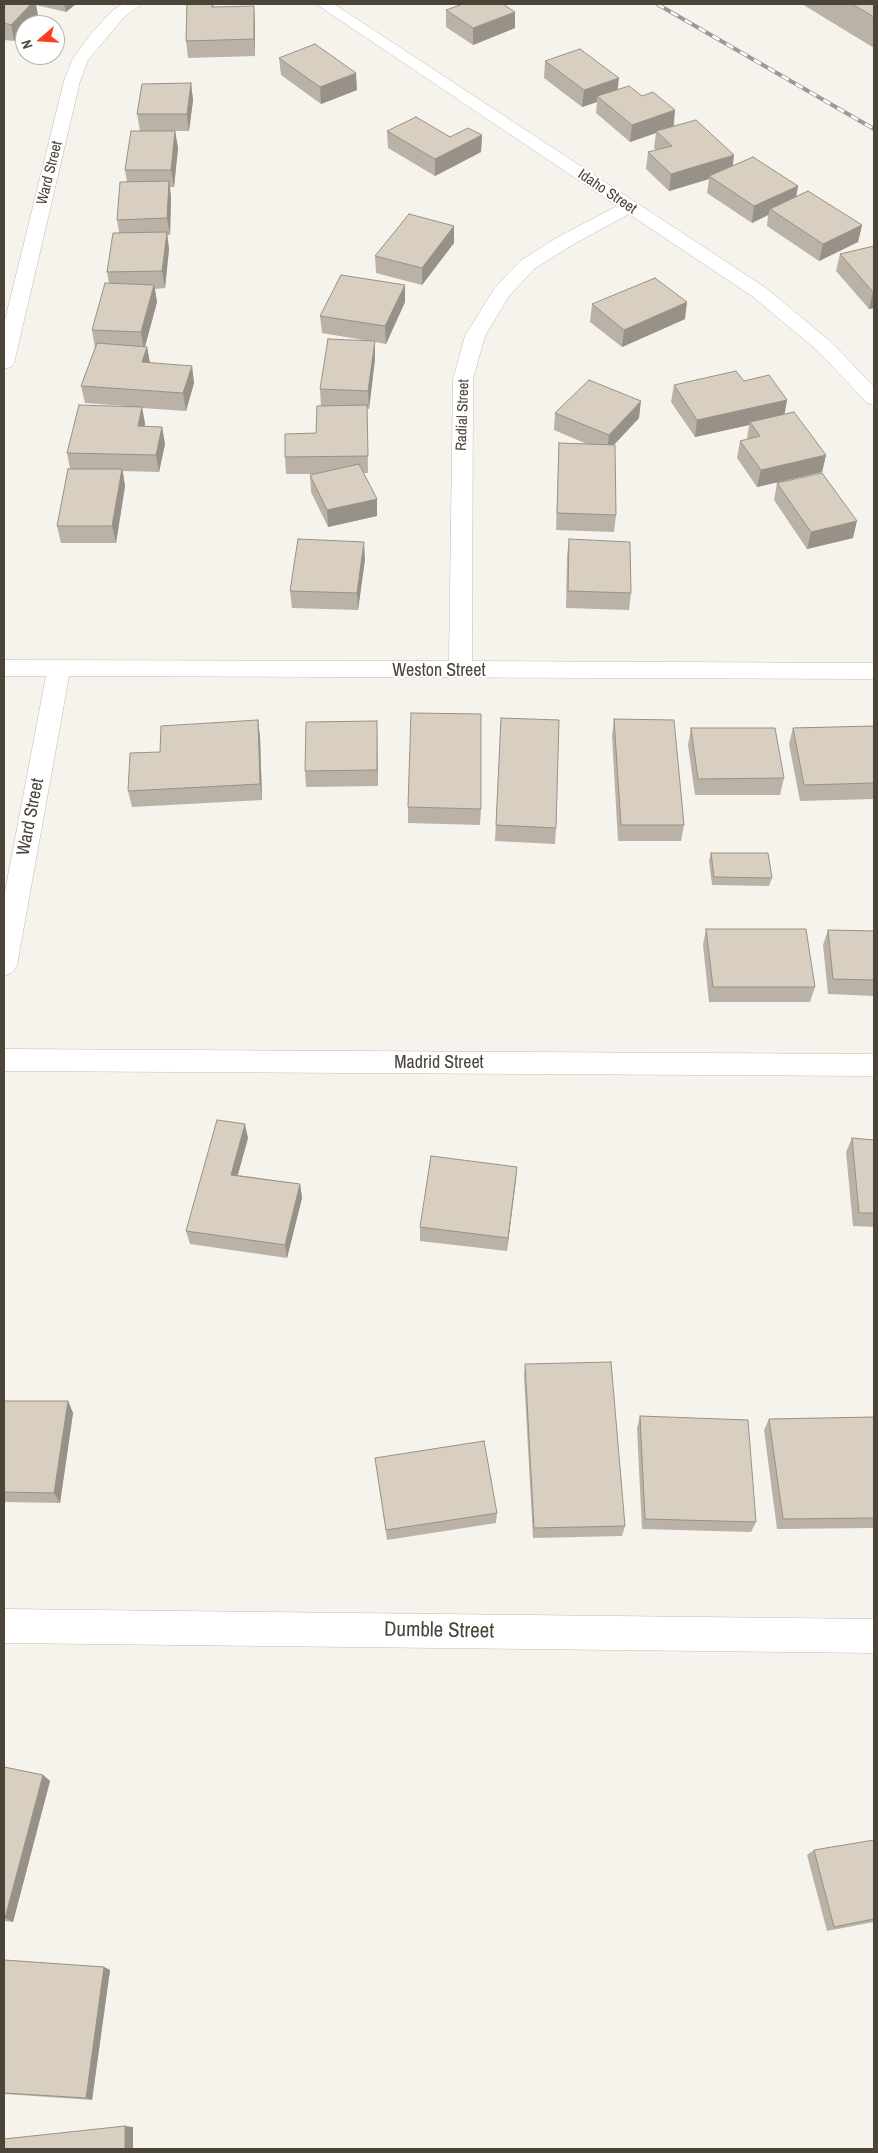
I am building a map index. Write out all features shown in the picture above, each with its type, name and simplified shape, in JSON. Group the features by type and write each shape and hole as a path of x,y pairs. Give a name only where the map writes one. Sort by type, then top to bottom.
{"street":[{"name":"Ward Street","path":"4,363 72,81 80,60 96,38 119,13 134,4"},
{"name":"Idaho Street","path":"324,4 759,292 825,347 874,399"},
{"name":"Radial Street","path":"460,671 463,379 476,336 502,293 527,265 565,241 629,207"},
{"name":"Weston Street","path":"4,668 874,671"},
{"name":"Ward Street","path":"4,965 59,669"},
{"name":"Madrid Street","path":"4,1060 874,1065"},
{"name":"Dumble Street","path":"4,1626 874,1636"}],"building":[{"path":"4,4 31,4 21,15 15,15 15,21 11,25 4,23"},
{"path":"187,4 212,4 212,7 254,6 254,39 186,41"},
{"path":"463,4 503,4 515,12 473,28 446,10"},
{"path":"852,4 874,4 874,17"},
{"path":"315,44 356,73 320,87 279,58"},
{"path":"580,49 619,78 584,90 545,61"},
{"path":"191,83 187,114 137,114 142,84"},
{"path":"629,86 642,96 653,92 675,110 632,125 597,96"},
{"path":"416,117 450,137 468,128 482,135 435,159 387,131"},
{"path":"696,120 734,155 671,174 648,152 672,146 656,131"},
{"path":"131,131 175,131 171,170 125,170"},
{"path":"753,157 798,186 754,206 709,176"},
{"path":"169,181 167,218 117,220 120,182"},
{"path":"808,191 862,225 823,244 770,209"},
{"path":"409,214 454,226 422,268 375,256"},
{"path":"167,232 162,271 107,272 113,233"},
{"path":"874,246 874,291 873,292 840,254"},
{"path":"341,275 405,285 385,326 320,316"},
{"path":"655,278 687,302 624,330 592,304"},
{"path":"105,283 154,285 141,332 92,330"},
{"path":"328,339 375,341 368,391 320,389"},
{"path":"97,343 147,347 142,362 192,366 183,393 81,386"},
{"path":"736,371 744,381 769,375 787,400 697,420 674,385"},
{"path":"589,380 641,401 609,435 555,413"},
{"path":"79,405 142,407 138,426 162,427 156,455 67,453"},
{"path":"367,405 368,456 285,457 285,434 316,433 317,406"},
{"path":"794,412 826,455 761,470 740,441 760,436 750,422"},
{"path":"559,443 615,445 616,515 557,513"},
{"path":"359,464 377,499 327,510 310,475"},
{"path":"68,469 122,469 112,526 57,526"},
{"path":"822,473 857,521 811,532 777,483"},
{"path":"298,539 364,542 357,593 290,591"},
{"path":"569,539 630,542 631,593 568,591"},
{"path":"411,713 481,714 481,809 408,807"},
{"path":"501,718 559,720 556,828 496,825"},
{"path":"614,719 674,720 684,825 621,825"},
{"path":"258,720 260,784 128,791 130,753 160,752 161,726"},
{"path":"377,721 377,770 305,771 306,722"},
{"path":"874,726 874,783 804,785 793,728"},
{"path":"691,728 775,728 784,778 698,779"},
{"path":"711,853 768,853 772,878 714,877"},
{"path":"706,929 806,929 815,987 713,987"},
{"path":"828,930 874,931 874,980 833,979"},
{"path":"217,1120 245,1124 231,1175 300,1184 285,1245 186,1231"},
{"path":"852,1138 874,1140 874,1213 859,1213"},
{"path":"431,1156 517,1167 508,1238 420,1227"},
{"path":"611,1362 625,1526 534,1528 525,1364"},
{"path":"4,1401 68,1401 54,1493 4,1492"},
{"path":"640,1416 748,1420 756,1522 645,1519"},
{"path":"874,1417 874,1518 783,1519 769,1419"},
{"path":"484,1441 497,1513 386,1530 375,1458"},
{"path":"4,1767 43,1775 5,1918 4,1918"},
{"path":"874,1840 874,1919 834,1927 814,1850"},
{"path":"4,1960 104,1967 86,2098 4,2093"},
{"path":"125,2126 125,2149 4,2149 4,2139"}],"railway":[{"path":"657,4 874,129"}]}
